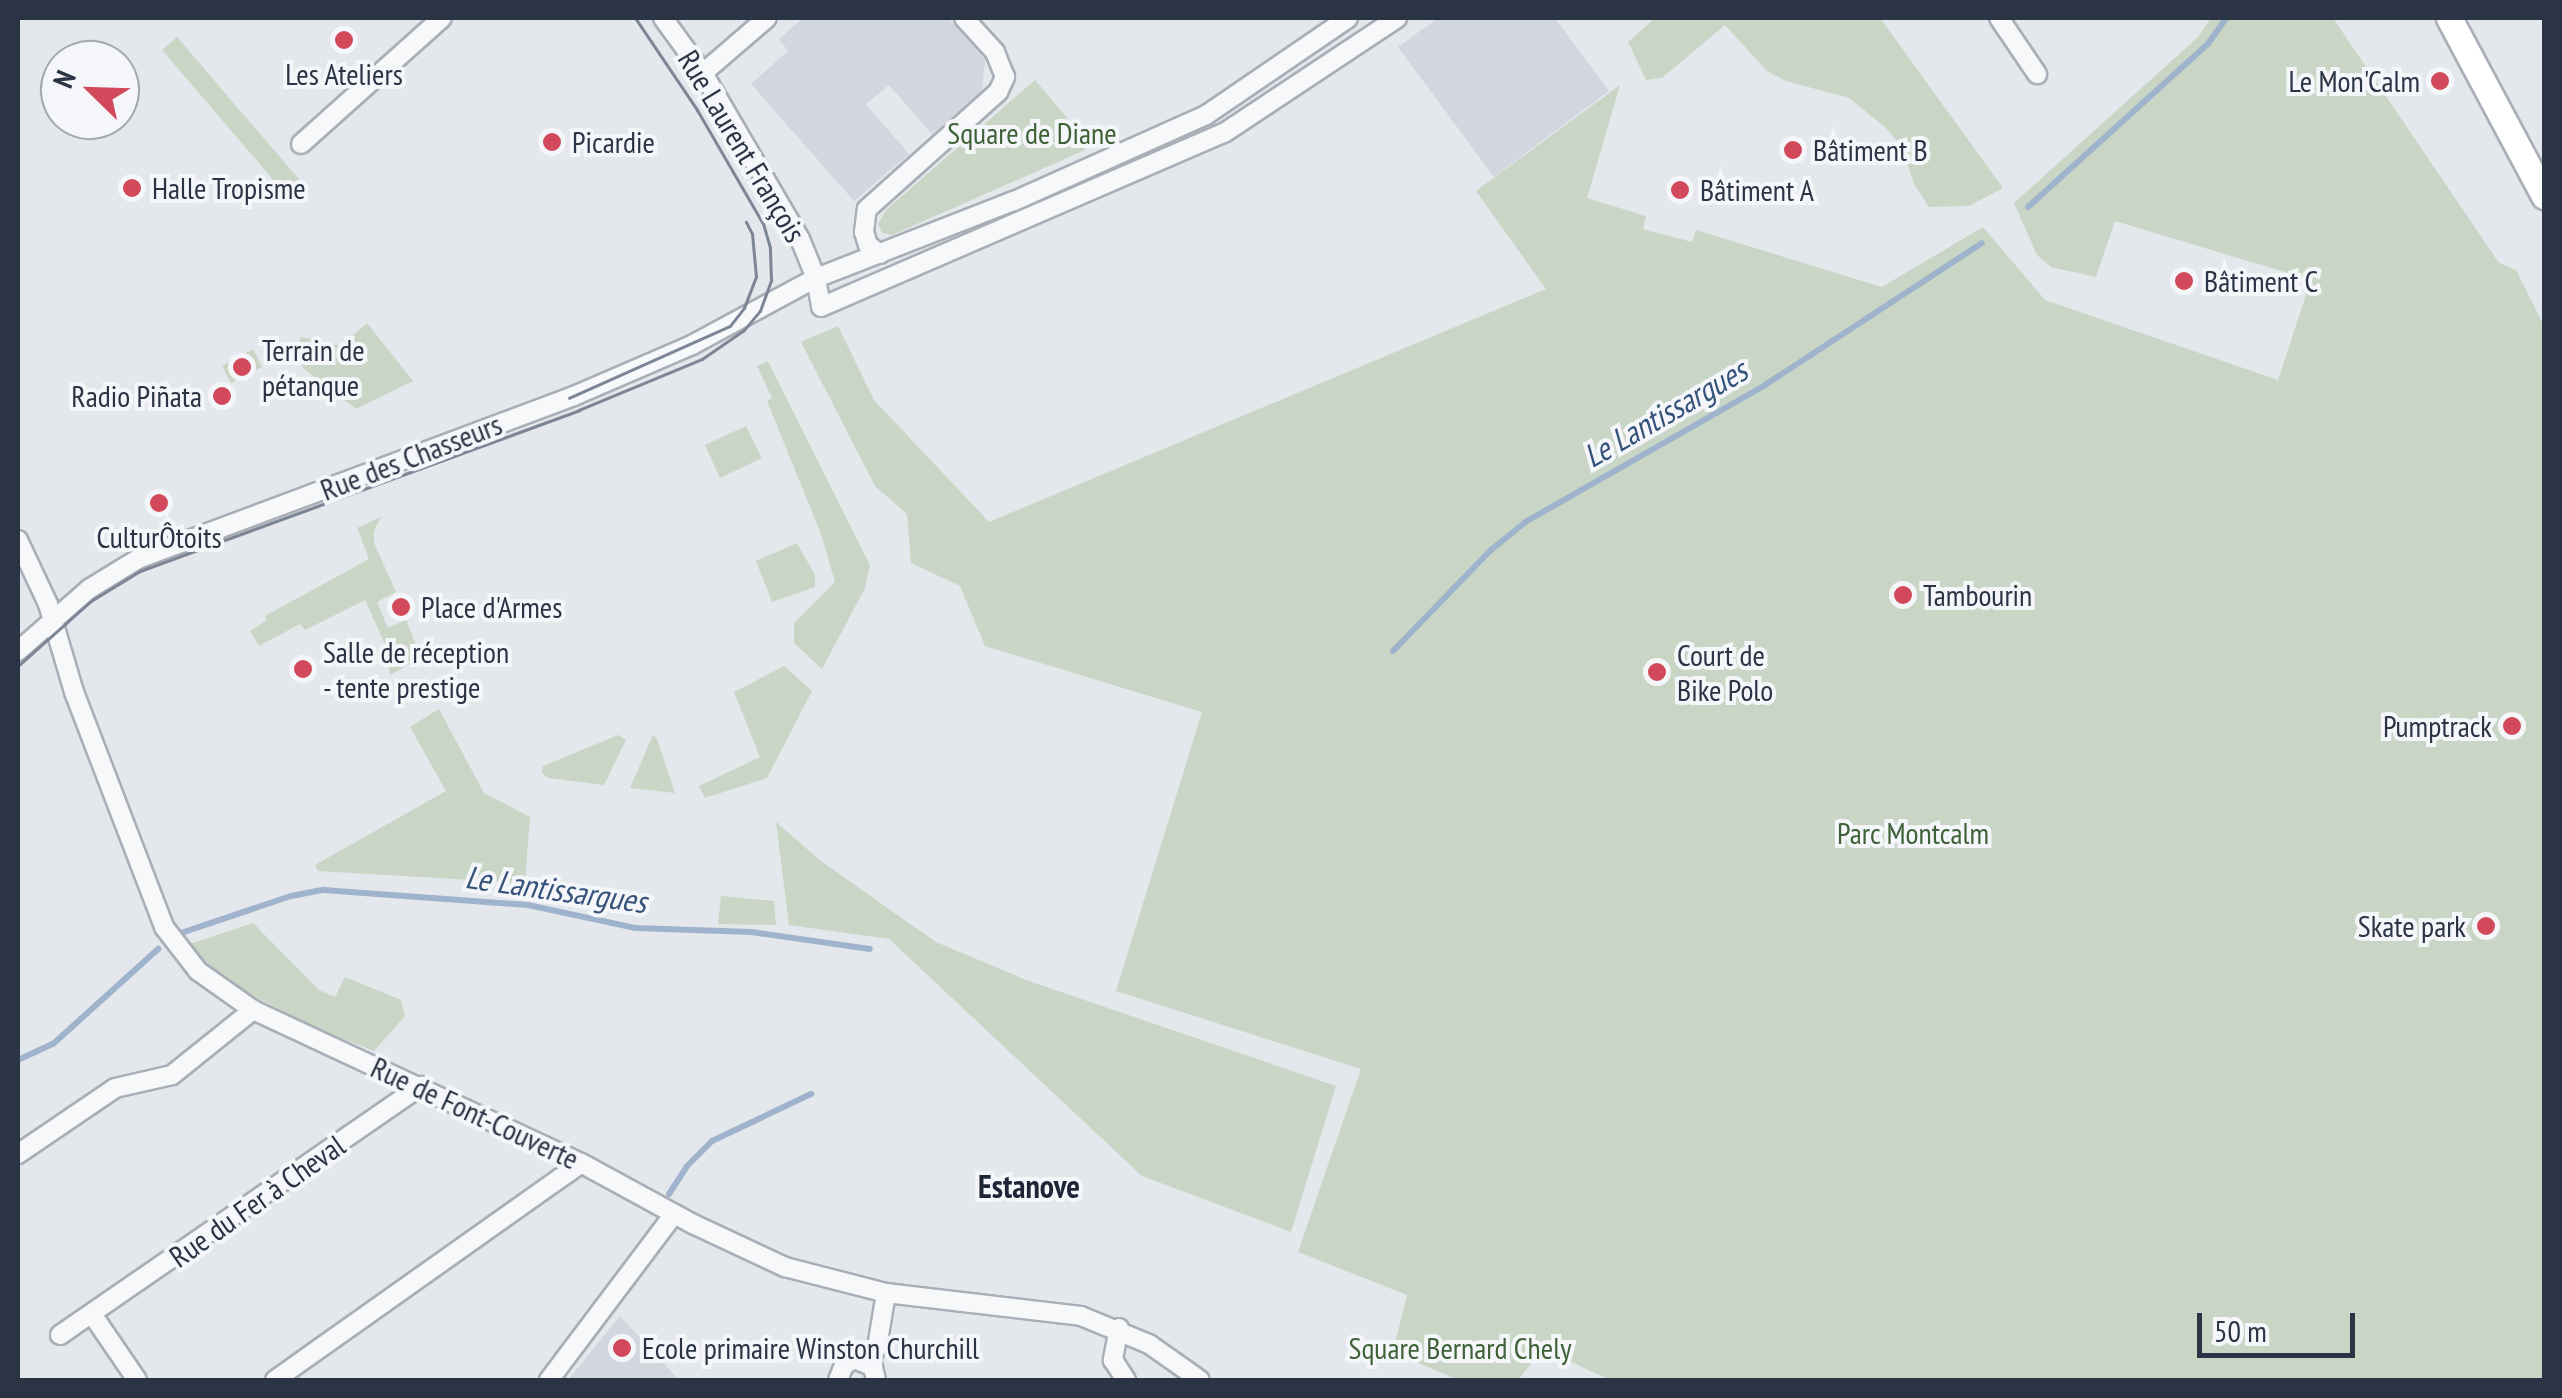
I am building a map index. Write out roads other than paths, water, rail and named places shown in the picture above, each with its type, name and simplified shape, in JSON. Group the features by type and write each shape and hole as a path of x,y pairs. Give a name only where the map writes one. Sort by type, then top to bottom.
{"main road":[{"path":"2449,18 2544,196"}],"street":[{"path":"301,144 442,18"},
{"name":"Rue Laurent François","path":"663,18 704,73 800,239 816,278"},
{"path":"704,73 767,18"},
{"path":"880,254 868,245 863,227 867,209 998,92 1004,77 995,52 964,18"},
{"name":"Rue des Chasseurs","path":"18,651 89,589 138,559 574,396 717,332 816,278 1028,194 1214,111 1348,18"},
{"path":"816,278 821,308 1224,133 1397,18"},
{"path":"1998,18 2036,74"},
{"path":"1214,111 1224,133"},
{"path":"1028,194 1035,216"},
{"name":"Rue de Font-Couverte","path":"18,540 54,620 74,692 164,927 188,962 254,1010 581,1163 674,1214 785,1267 886,1292 1048,1310 1119,1328 1200,1380"},
{"path":"18,1154 115,1088 172,1076 254,1010"},
{"name":"Rue du Fer à Cheval","path":"60,1335 421,1086"},
{"path":"275,1380 581,1163"},
{"path":"549,1380 674,1214"},
{"path":"868,1362 877,1347 886,1292"},
{"path":"92,1314 137,1380"},
{"path":"1119,1328 1112,1360 1126,1380"},
{"path":"838,1380 840,1370 849,1361 868,1362"},
{"path":"868,1362 876,1380"}],"waterway":[{"name":"Le Lantissargues","path":"2028,207 2208,44 2226,18"},
{"name":"Le Lantissargues","path":"1393,651 1491,550 1527,521 1765,385 1982,243"},
{"name":"Le Lantissargues","path":"181,933 291,896 323,890 528,905 635,928 751,932 870,949"},
{"name":"Le Lantissargues","path":"18,1060 53,1044 158,949"},
{"path":"669,1194 687,1166 712,1141 811,1094"}],"tram line":[{"path":"18,666 91,601 140,571 579,410 702,359 744,330 760,311 771,280 770,248 763,224 697,110 635,18"},
{"path":"569,398 730,326 744,308 756,277 752,234 746,222"}],"place":[{"name":"Les Ateliers","path":"344,40"},
{"name":"Le Mon'Calm","path":"2440,81"},
{"name":"Picardie","path":"552,142"},
{"name":"Bâtiment B","path":"1793,150"},
{"name":"Halle Tropisme","path":"132,188"},
{"name":"Bâtiment A","path":"1680,190"},
{"name":"Bâtiment C","path":"2184,281"},
{"name":"Terrain de pétanque","path":"242,367"},
{"name":"Radio Piñata","path":"222,396"},
{"name":"CulturÔtoits","path":"159,503"},
{"name":"Tambourin","path":"1903,595"},
{"name":"Place d'Armes","path":"401,607"},
{"name":"Salle de réception - tente prestige","path":"303,669"},
{"name":"Court de Bike Polo","path":"1657,672"},
{"name":"Pumptrack","path":"2512,726"},
{"name":"Skate park","path":"2486,926"},
{"name":"Ecole primaire Winston Churchill","path":"622,1348"}],"district":[{"name":"Estanove","path":"1029,1186"}],"park label":[{"name":"Square de Diane","path":"1032,133"},
{"name":"Parc Montcalm","path":"1913,833"},
{"name":"Square Bernard Chely","path":"1460,1348"}]}
